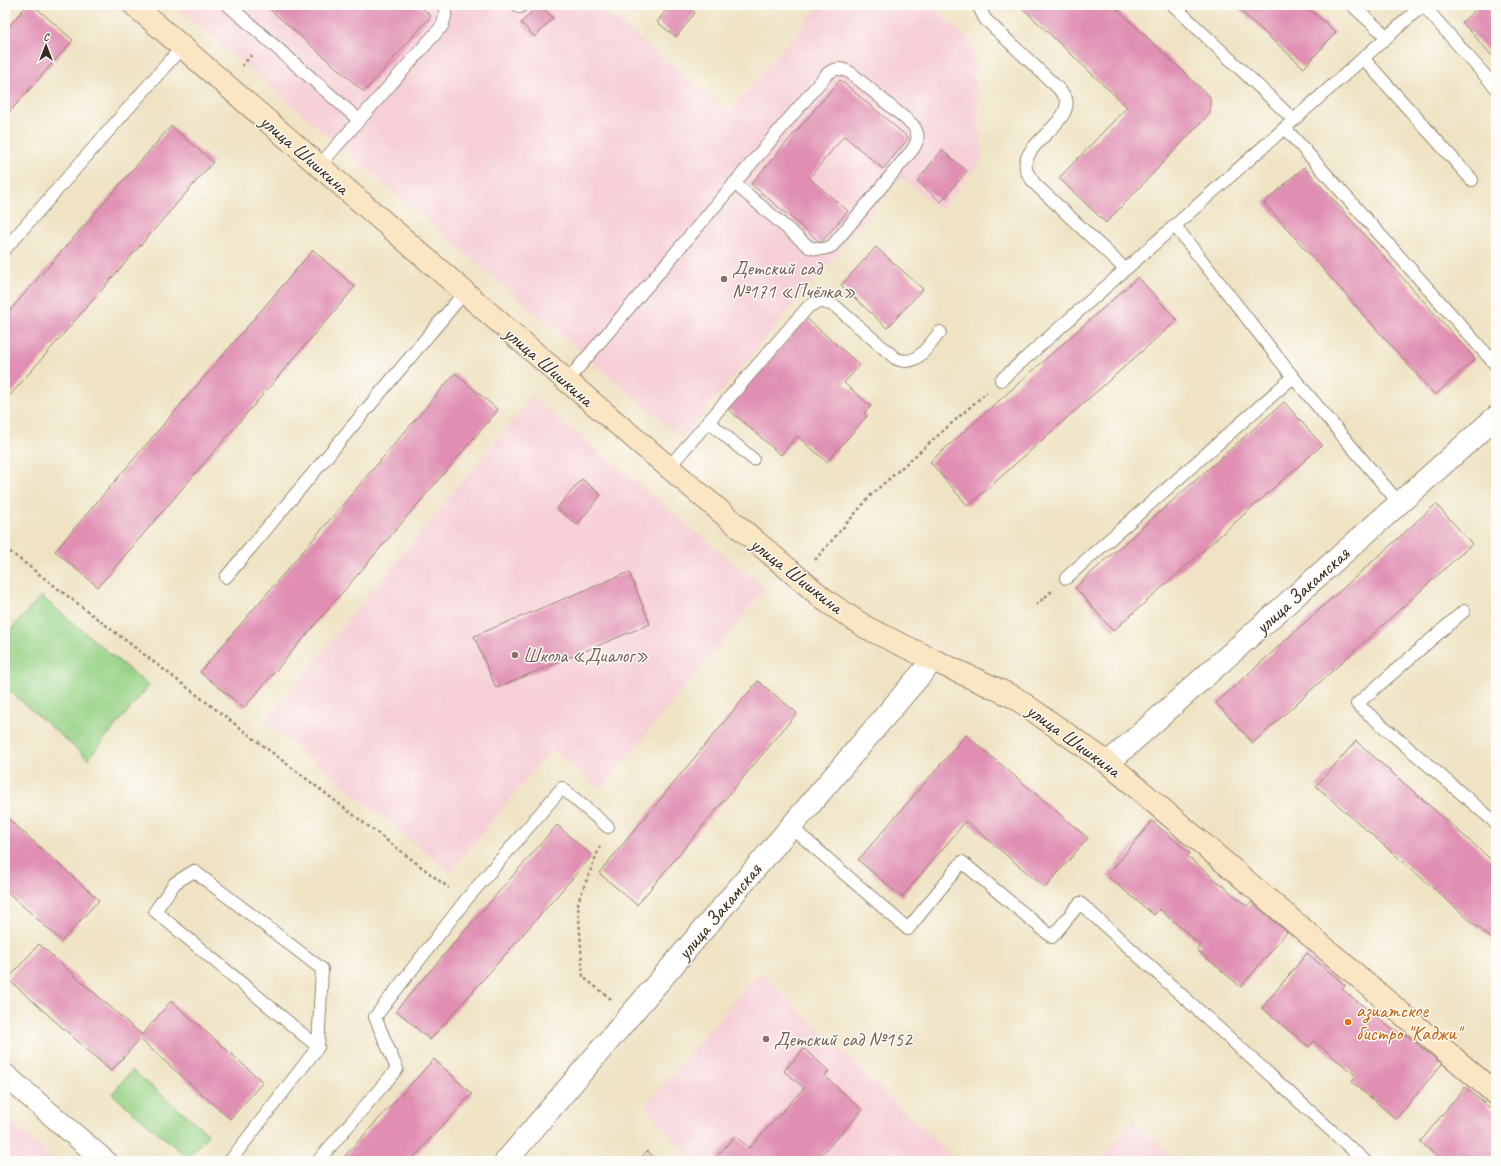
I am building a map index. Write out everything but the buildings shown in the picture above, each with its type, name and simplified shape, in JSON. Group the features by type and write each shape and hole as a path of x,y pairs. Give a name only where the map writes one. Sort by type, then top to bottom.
{"street":[{"name":"улица Шишкина","path":"134,5 566,382 826,601 867,628 1014,697 1108,763 1495,1092"},
{"name":"улица Закамская","path":"1108,763 1496,417"},
{"name":"улица Закамская","path":"506,1161 933,660"},
{"path":"5,1075 105,1161"}],"lane":[{"path":"228,5 359,120"},
{"path":"319,166 442,26 446,18 443,5"},
{"path":"980,5 980,9 985,19 1059,89 1066,100 1066,110 1059,120 1033,148 1027,158 1026,171 1034,183 1125,270"},
{"path":"1173,5 1294,120"},
{"path":"1352,5 1387,37"},
{"path":"1001,380 1423,5 1496,88"},
{"path":"5,249 182,47"},
{"path":"1364,58 1472,180"},
{"path":"566,382 826,74 833,69 841,68 851,73 913,125 918,132 918,141 913,149 832,246 825,249 816,249 809,246 734,183"},
{"path":"1285,128 1496,365"},
{"path":"1175,226 1293,377 1399,503"},
{"path":"226,577 464,293"},
{"path":"668,468 808,307 816,302 825,301 835,306 895,358 902,361 911,361 919,356 940,332"},
{"path":"1066,578 1293,377"},
{"path":"709,422 752,459"},
{"path":"1464,611 1357,704 1496,823"},
{"path":"318,1161 397,1069 375,1017 465,900 562,788 608,827"},
{"path":"791,827 908,929 962,862 1052,937 1080,903 1365,1161"},
{"path":"230,1161 318,1047 322,969 194,871 175,883 155,911 318,1047"}],"path":[{"path":"814,561 872,494 1001,380"},
{"path":"5,548 465,900"},
{"path":"608,827 578,902 583,977 631,1014"}],"shaded area":[{"path":"174,5 597,5 729,112 820,5 929,5 972,42 982,159 940,210 901,177 682,438"},
{"name":"Школа «Диалог»","path":"532,397 765,589 601,789 551,749 450,873 265,721"},
{"name":"Детский сад №152","path":"759,972 956,1161 693,1161 645,1106"},
{"path":"5,1118 56,1161 5,1161"},
{"path":"1133,1121 1178,1161 1100,1161"}],"green space":[{"path":"41,596 149,686 88,759 5,687 5,636"},
{"path":"132,1070 209,1134 188,1158 112,1094"}],"place":[{"name":"Детский сад №171 «Пчёлка»","path":"724,279"},
{"name":"Школа «Диалог»","path":"515,655"},
{"name":"азиатское бистро \"Каджи\"","path":"1348,1022"},
{"name":"Детский сад №152","path":"766,1039"}]}
